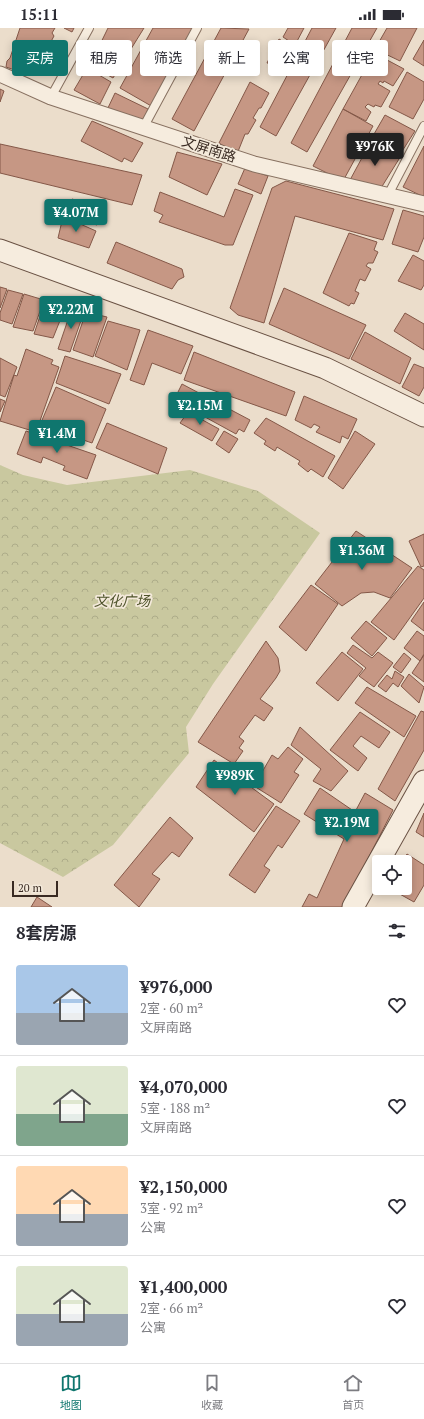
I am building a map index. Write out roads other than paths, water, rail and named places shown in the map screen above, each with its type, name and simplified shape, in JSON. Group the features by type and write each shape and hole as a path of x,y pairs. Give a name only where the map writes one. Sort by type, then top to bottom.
{"main road":[{"path":"0,250 325,368 424,416"},
{"path":"353,907 424,781"}],"street":[{"name":"文屏南路","path":"0,74 51,97 254,164 424,204"}],"lane":[{"path":"51,97 89,28"},
{"path":"143,128 198,28"},
{"path":"388,195 424,126"}],"park label":[{"name":"文化广场","path":"122,601"}]}
